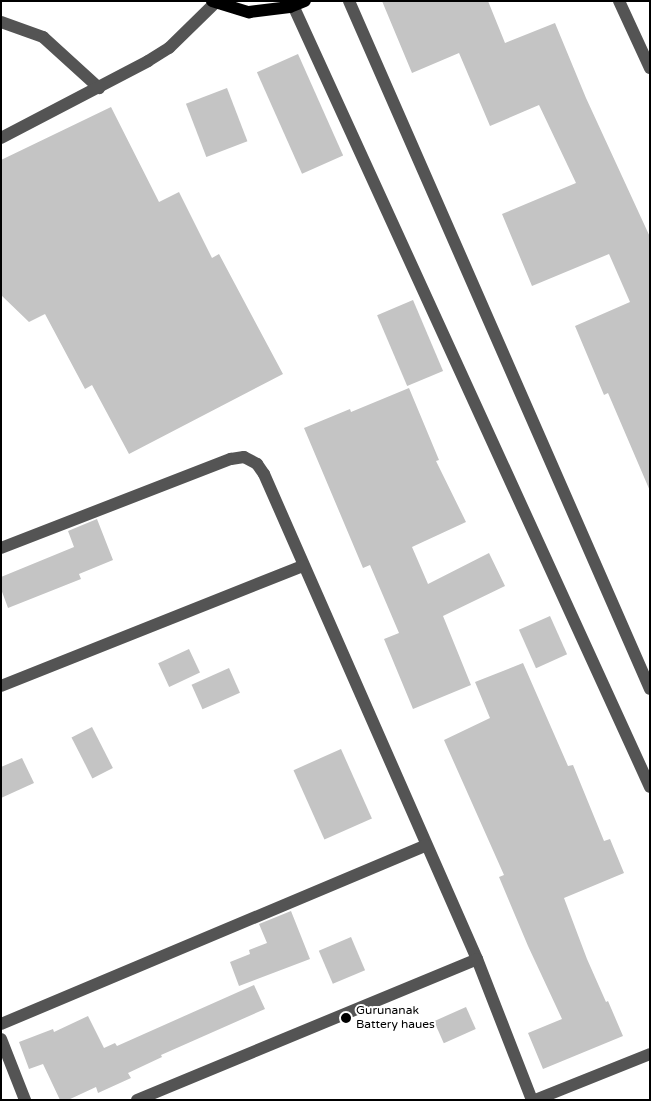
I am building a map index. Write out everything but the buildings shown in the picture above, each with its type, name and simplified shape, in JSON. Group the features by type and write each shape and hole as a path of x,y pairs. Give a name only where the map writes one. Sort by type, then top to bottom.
{"main road":[{"path":"215,2 248,12 296,3"}],"street":[{"path":"349,1 650,689"},
{"path":"619,1 650,68"},
{"path":"1,138 99,88 169,48 215,2"},
{"path":"296,3 650,786"},
{"path":"1,22 43,37 99,88"},
{"path":"1,548 231,459 244,457 257,464 264,474 476,959 534,1100 650,1054"},
{"path":"1,686 303,566"},
{"path":"1,1024 426,845"},
{"path":"137,1100 476,959"},
{"path":"1,1039 25,1100"}],"place":[{"name":"Gurunanak Battery haues","path":"346,1018"}]}
